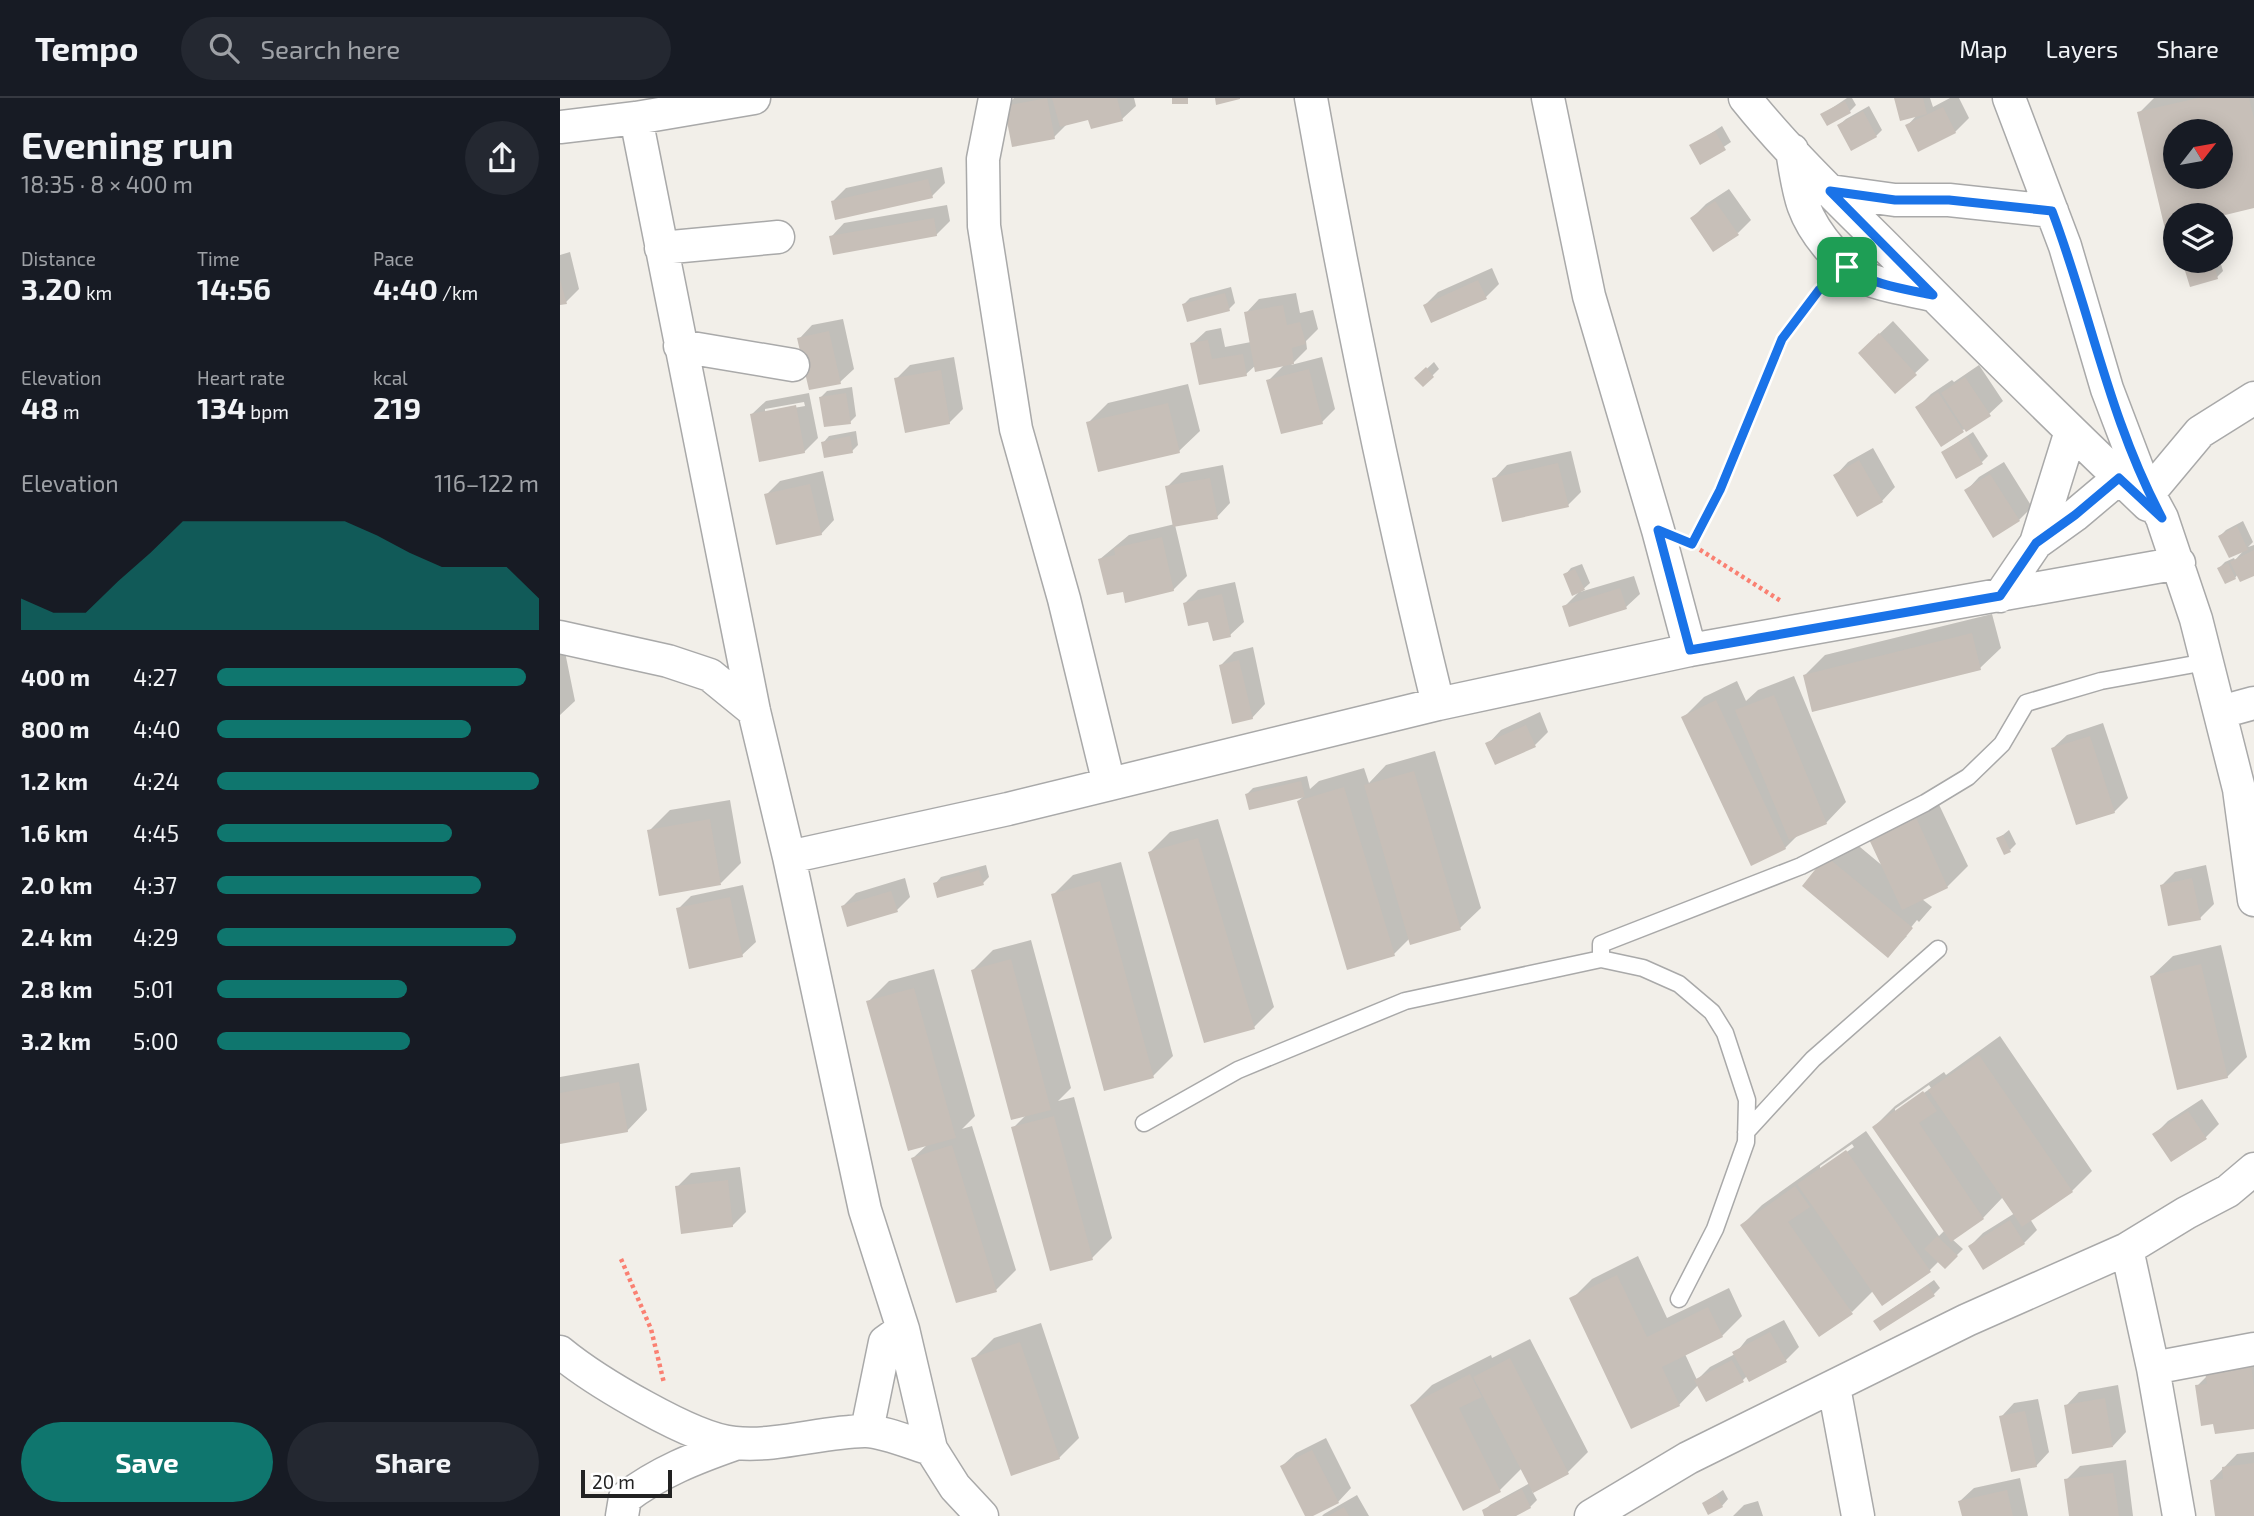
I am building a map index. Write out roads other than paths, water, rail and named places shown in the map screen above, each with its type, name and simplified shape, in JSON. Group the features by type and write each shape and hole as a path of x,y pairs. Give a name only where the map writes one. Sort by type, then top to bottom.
{"street":[{"path":"560,127 636,118 754,98"},
{"path":"995,98 983,159 984,226 1016,429 1065,599 1109,784"},
{"path":"1311,98 1360,362 1404,566 1438,704"},
{"path":"1548,98 1589,296 1658,530 1690,650"},
{"path":"1745,98 1830,191 1933,295 2119,478 2155,506"},
{"path":"2008,98 2065,246 2107,389 2179,563 2221,712 2239,789 2254,900"},
{"path":"636,118 754,712 789,857 865,1210 903,1329 931,1449 955,1487 982,1516"},
{"path":"1792,150 1799,194 1807,218 1847,267 1856,274 1883,284 1933,295"},
{"path":"1830,191 1895,200 1949,200 2052,211"},
{"path":"661,248 778,237"},
{"path":"680,346 793,365"},
{"path":"2155,506 2200,432 2254,398"},
{"path":"2000,596 2036,543 2071,431"},
{"path":"2036,543 2119,478"},
{"path":"789,857 1008,809 1438,704 1690,650 2179,563"},
{"path":"560,637 668,661 710,675 754,712"},
{"path":"2221,712 2254,703"},
{"path":"1591,1516 1688,1458 1967,1321 2127,1249 2228,1191 2254,1169"},
{"path":"2127,1249 2153,1368 2179,1516"},
{"path":"867,1430 885,1342 903,1329"},
{"path":"2153,1368 2254,1349"},
{"path":"560,1352 588,1373 674,1421 710,1438 735,1444"},
{"path":"1834,1387 1858,1516"},
{"path":"622,1516 625,1498 649,1480 681,1463 735,1444 867,1430 931,1449"}],"lane":[{"path":"1601,959 1601,944 1801,866 1925,803 1968,777 2002,744 2026,703 2101,681 2206,662"},
{"path":"1746,1132 1813,1059 1938,950"},
{"path":"1144,1123 1238,1070 1405,1001 1601,959 1643,968 1679,984 1712,1012 1725,1033 1747,1100 1746,1142 1715,1229 1679,1299"}]}
